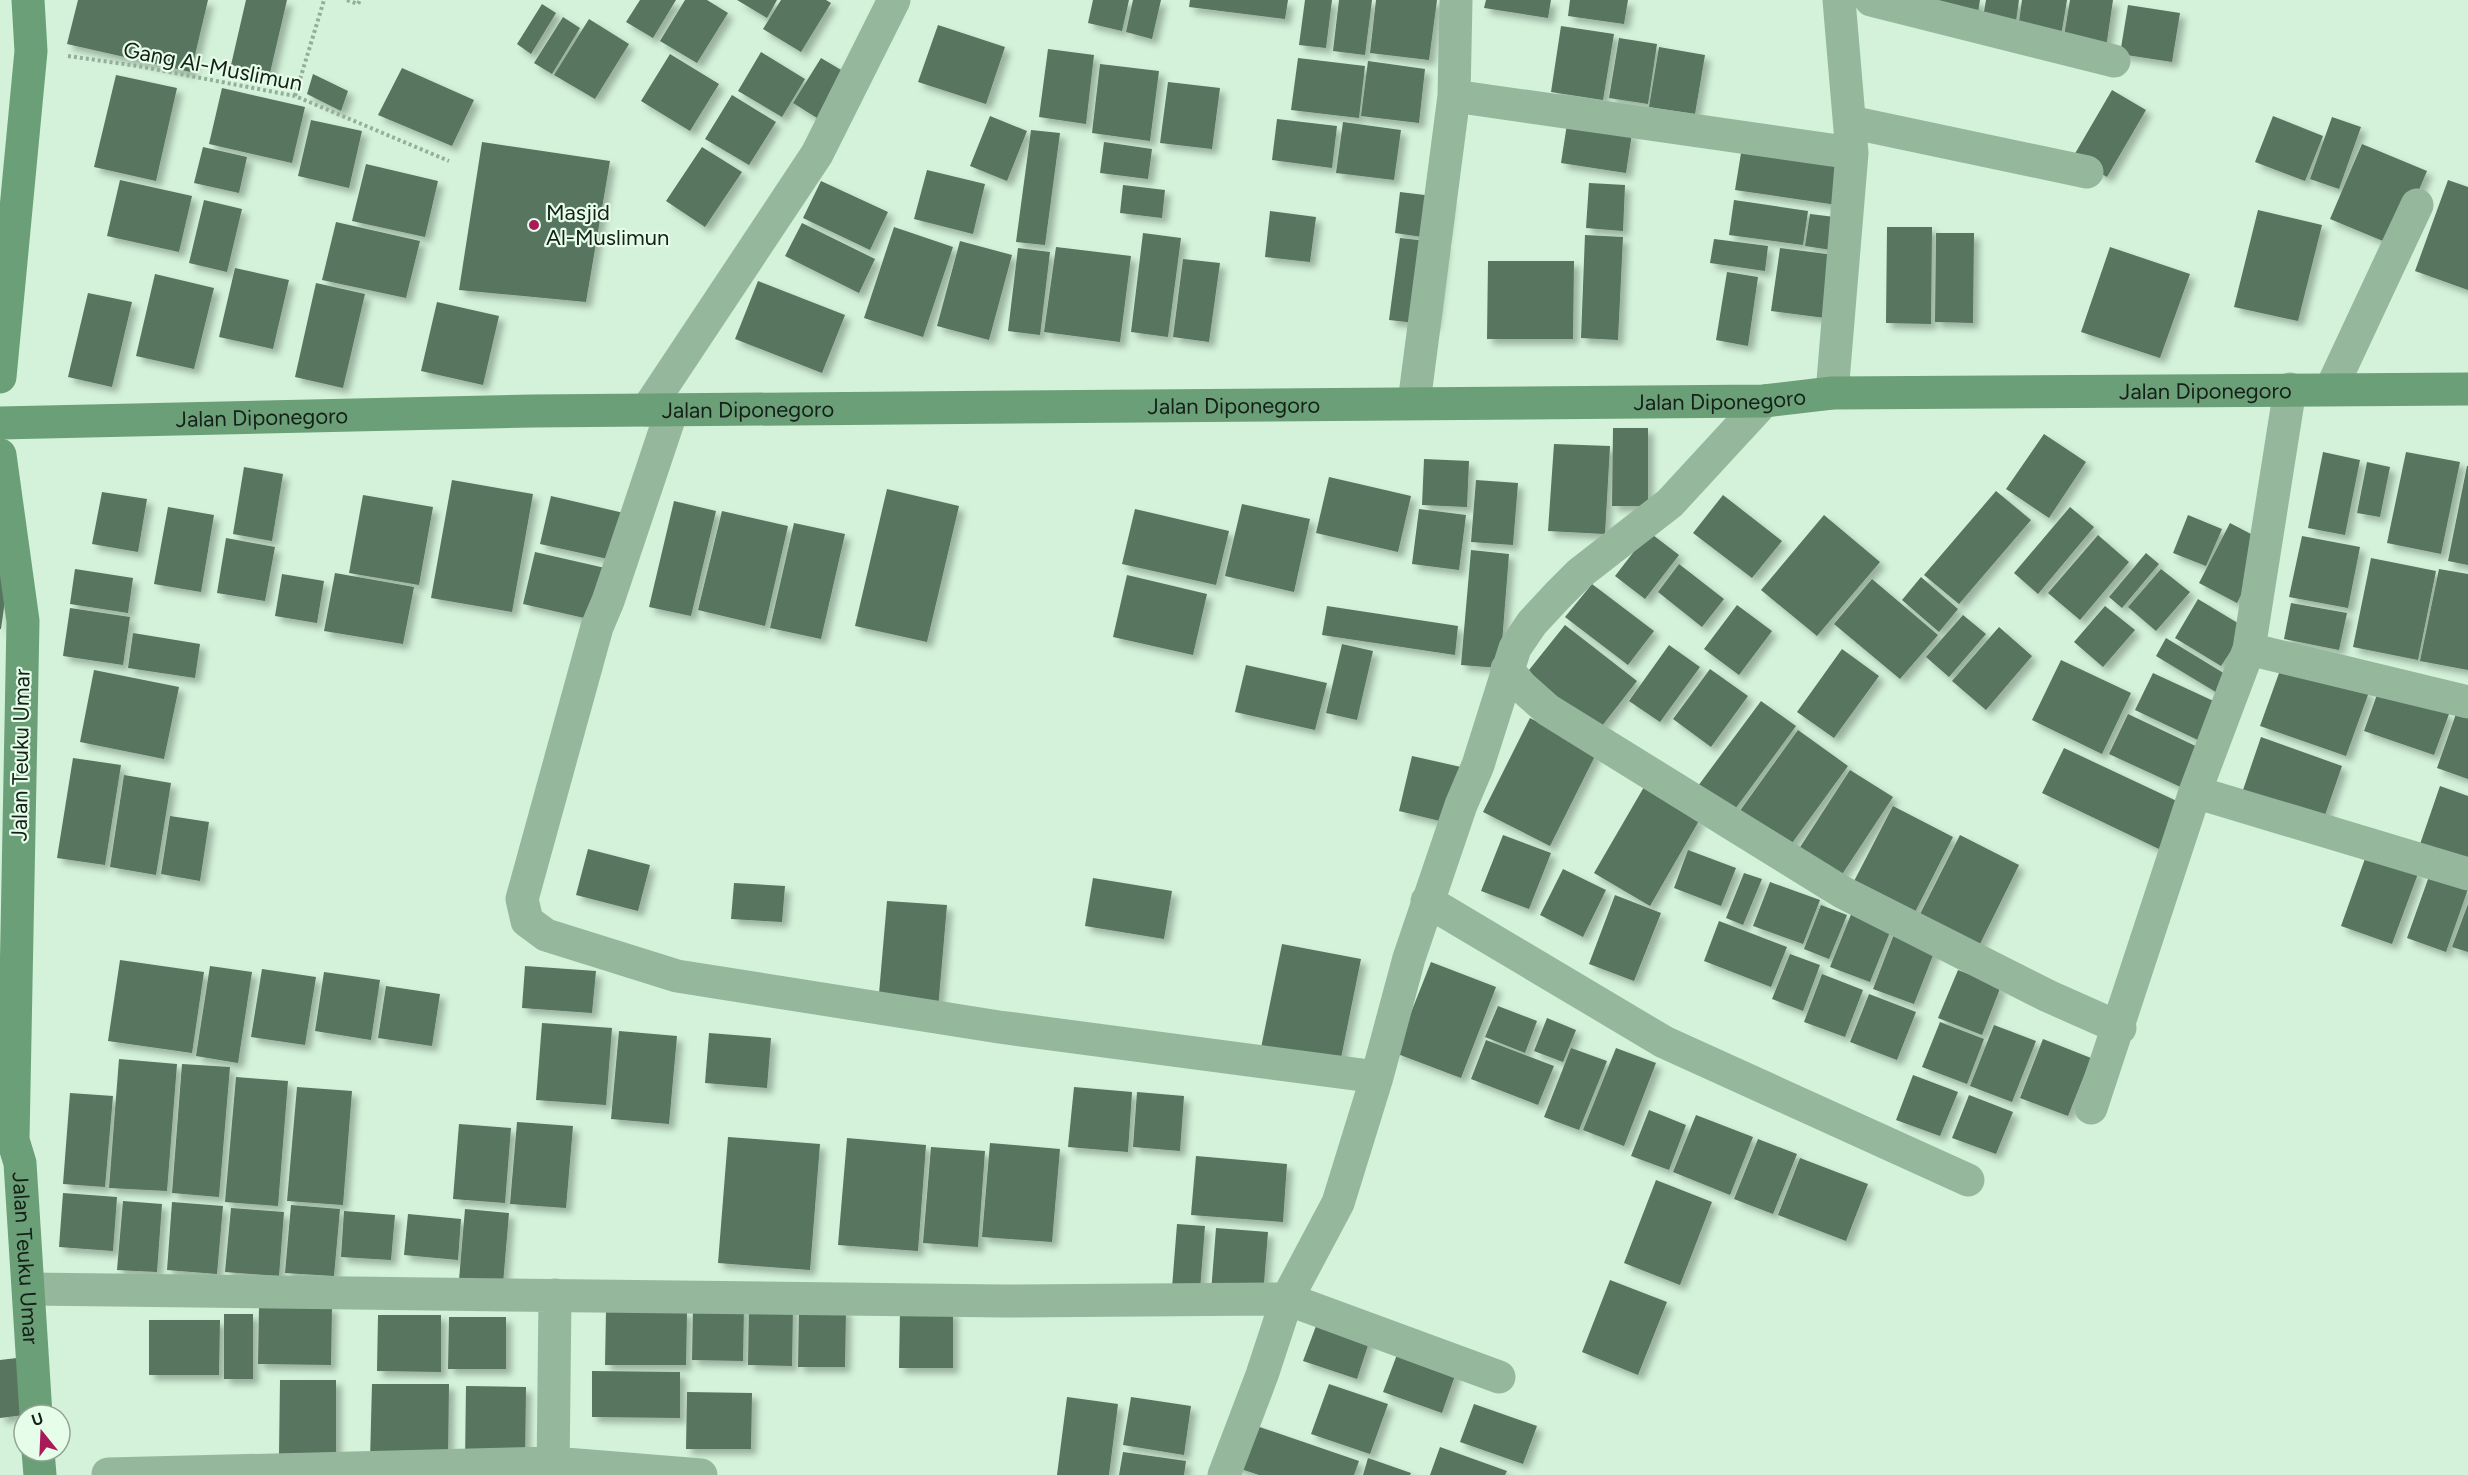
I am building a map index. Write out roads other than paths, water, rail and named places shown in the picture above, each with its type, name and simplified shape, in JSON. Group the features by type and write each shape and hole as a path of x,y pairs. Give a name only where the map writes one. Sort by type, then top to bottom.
{"street":[{"path":"0,377 31,51 28,0"},
{"path":"894,0 817,154 660,410 522,899 527,921 546,934 677,976 999,1027 1377,1077"},
{"path":"1414,403 1454,96 1456,0"},
{"path":"1832,393 1851,137 1839,0"},
{"path":"1871,0 2114,61"},
{"path":"1454,96 1851,137 2087,172"},
{"path":"2331,389 2417,205"},
{"path":"2091,1108 2120,1028 2195,792 2249,649 2290,389"},
{"name":"Jalan Diponegoro","path":"0,423 660,410 1764,401 1832,393 2468,389"},
{"path":"1224,1475 1262,1375 1287,1299 1338,1203 1427,901 1461,804 1478,765 1515,648 1532,622 1580,573 1670,503 1764,401"},
{"name":"Jalan Teuku Umar","path":"0,455 23,621 6,1141 20,1163 35,1403"},
{"path":"2249,649 2468,702"},
{"path":"1507,669 1521,686 1548,710 1842,892 2048,996 2120,1028"},
{"path":"2195,792 2468,874"},
{"path":"1427,901 1664,1042 1968,1180"},
{"path":"29,1289 1003,1301 1287,1299 1499,1377"},
{"path":"553,1469 555,1295"},
{"path":"108,1474 553,1469 701,1475"}],"place":[{"name":"Masjid Al-Muslimun","path":"534,225"}]}
